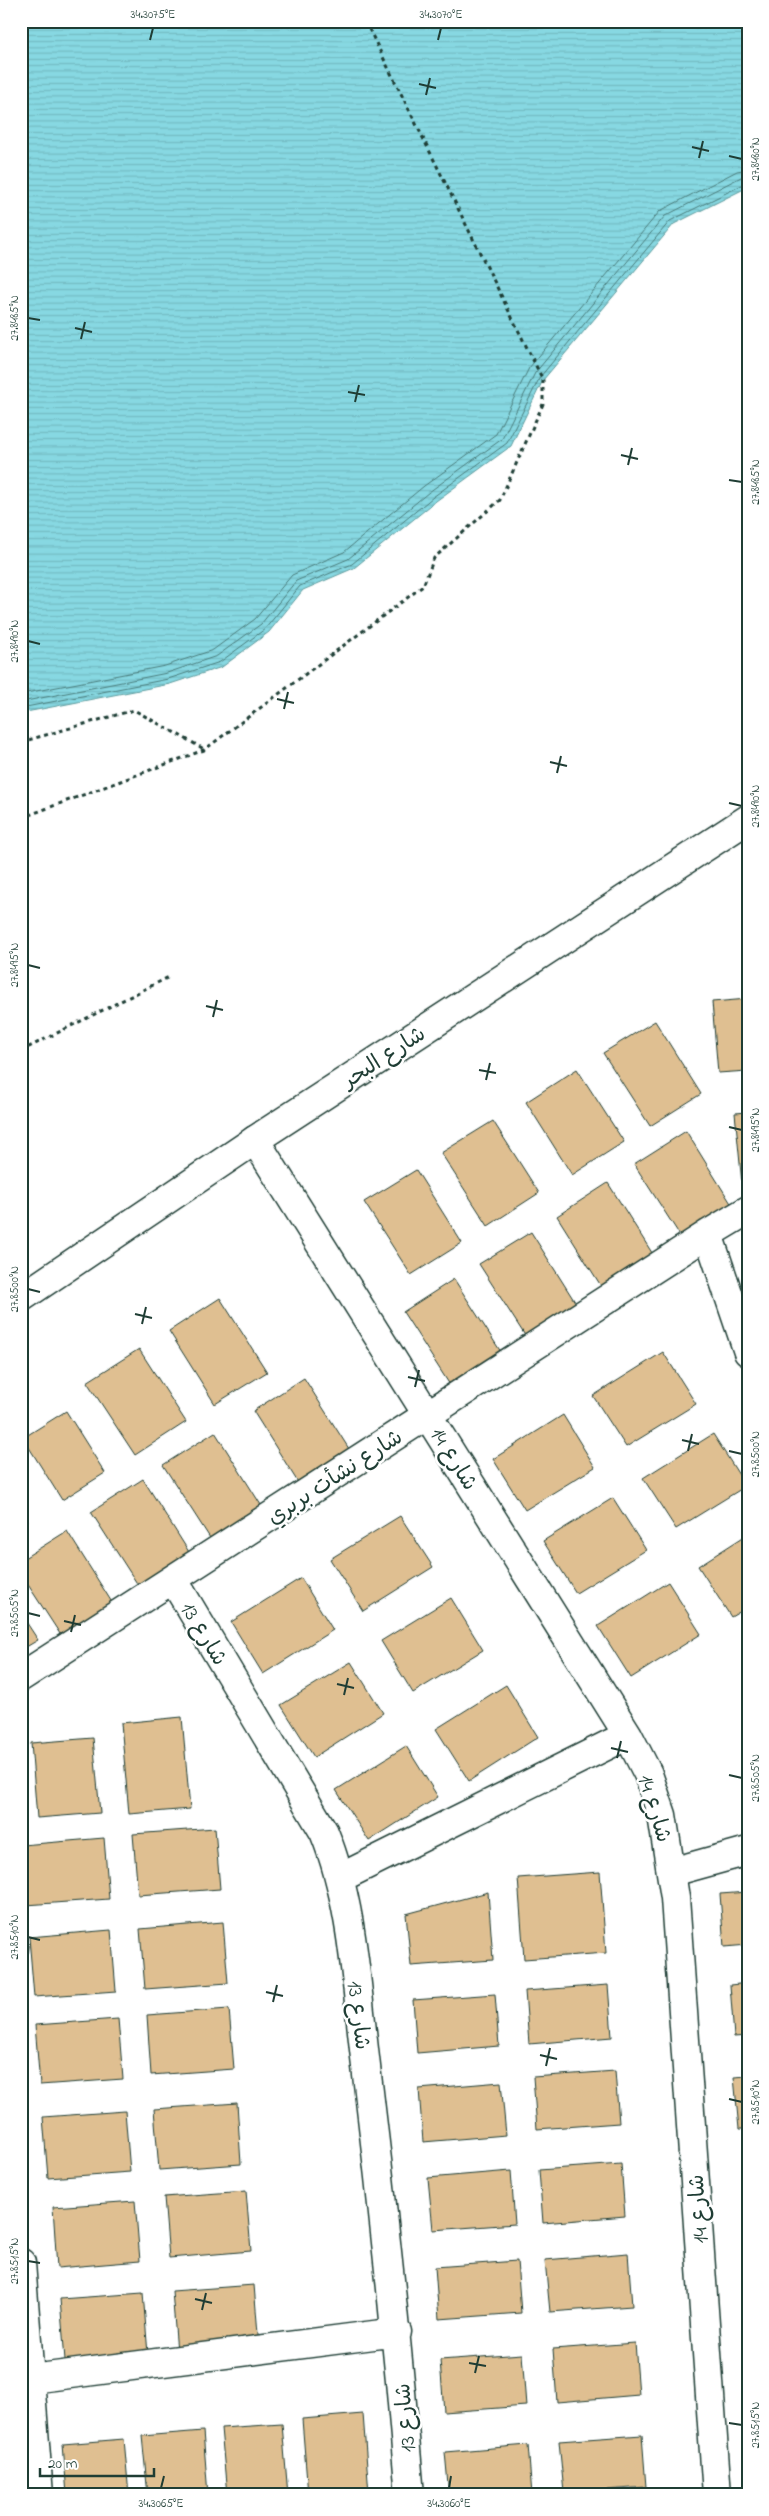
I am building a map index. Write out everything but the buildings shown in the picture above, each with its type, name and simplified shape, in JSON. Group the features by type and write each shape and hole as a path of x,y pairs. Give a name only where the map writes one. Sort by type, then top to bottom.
{"street":[{"name":"شارع البحر","path":"21,1298 255,1140 748,819"},
{"name":"شارع 14","path":"255,1140 628,1735 648,1774 662,1814 672,1872 717,2495"},
{"name":"شارع نشأت بربري","path":"21,1677 748,1210"},
{"path":"708,1234 748,1352"},
{"name":"شارع 13","path":"173,1579 324,1832 340,1878 352,1951 397,2332 410,2495"},
{"path":"340,1878 628,1735"},
{"path":"672,1872 748,1850"},
{"path":"21,2263 39,2495"},
{"path":"31,2379 397,2332"}],"path":[{"path":"21,818 204,750 423,586 434,558 500,500 544,404 543,380 369,29"},
{"path":"21,742 134,710 204,750"},
{"path":"21,1051 171,976"}],"water":[{"path":"21,21 748,21 748,187 674,224 543,380 511,446 436,501 354,568 303,590 269,632 222,667 170,684 21,713"}]}
